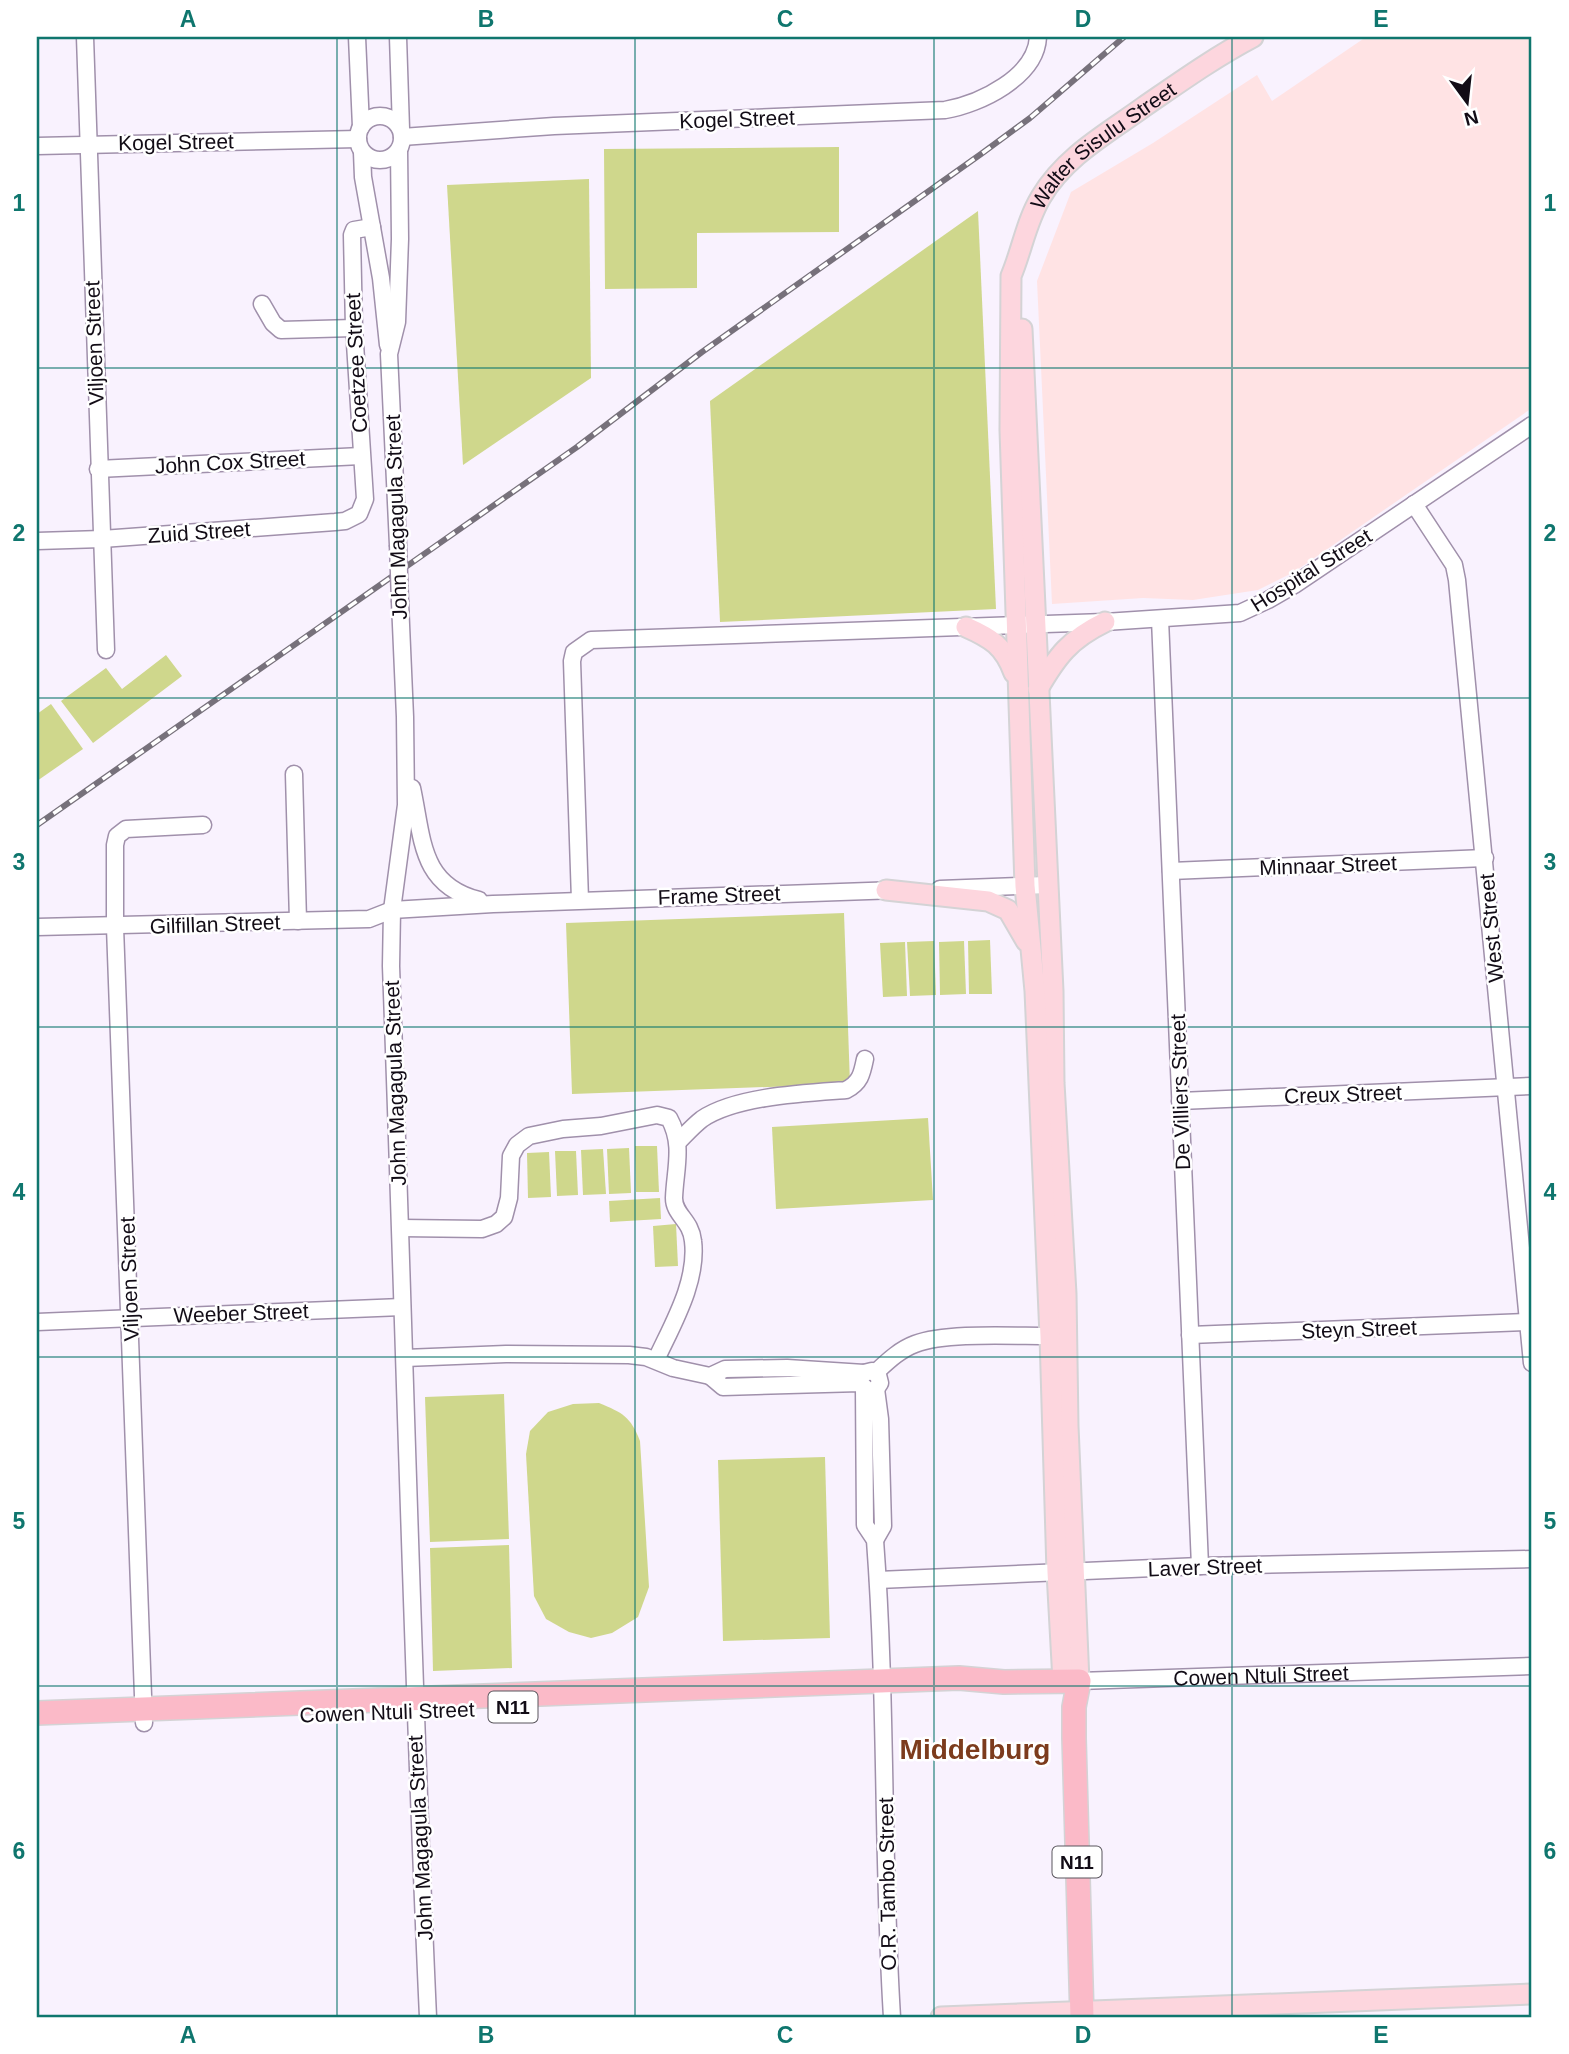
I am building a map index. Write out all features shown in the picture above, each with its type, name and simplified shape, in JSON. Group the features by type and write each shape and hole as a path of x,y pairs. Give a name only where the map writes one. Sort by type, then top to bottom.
{"highway":[{"name":"Cowen Ntuli Street","path":"37,1727 144,1716 883,1687 958,1689 989,1682 1071,1681"},
{"name":"N11","path":"1071,1681 1074,1707 1081,2015"},
{"name":"Cowen Ntuli Street","path":"37,1713 144,1716"}],"main road":[{"name":"Walter Sisulu Street","path":"1026,624 1020,275 1017,261 1024,234 1041,197 1071,160 1220,54 1239,37"},
{"name":"Walter Sisulu Street","path":"1220,54 1253,37"},
{"path":"1038,689 1067,646 1083,632 1105,622"},
{"path":"1026,624 1018,683 1025,886 1031,952"},
{"path":"1026,624 1038,689 1046,885 1044,991 1049,1153 1059,1336 1065,1572 1071,1681"},
{"path":"966,627 995,642 1008,656 1018,683"},
{"path":"886,890 988,901 1002,906 1013,917 1031,952 1044,991"},
{"path":"941,2017 1081,2015 1532,1994"}],"street":[{"name":"Viljoen Street","path":"85,37 106,650"},
{"path":"357,37 363,177 381,278 389,354"},
{"name":"John Magagula Street","path":"398,37 400,239 397,322 389,354 407,762 406,805 392,910 391,966 414,1704 428,2017"},
{"name":"Kogel Street","path":"401,139 554,125 945,110 974,103 1003,87 1031,60 1038,45 1038,37"},
{"path":"381,116 389,118 401,139 386,160 377,161 360,139 366,121 381,116"},
{"name":"Kogel Street","path":"37,146 360,139"},
{"name":"Coetzee Street","path":"359,514 365,499 354,327 352,235 354,230 359,228 372,227"},
{"path":"262,304 273,323 281,330 354,327"},
{"name":"Hospital Street","path":"580,900 572,661 579,646 591,640 1105,622 1250,610 1294,585 1532,425"},
{"name":"John Cox Street","path":"98,469 361,456"},
{"name":"West Street","path":"1414,504 1454,565 1457,580 1532,1363"},
{"name":"Zuid Street","path":"37,541 102,539 335,522 345,521 359,514"},
{"name":"De Villiers Street","path":"1160,618 1200,1566"},
{"path":"407,762 425,850 436,874 451,891 493,904"},
{"path":"294,775 298,921"},
{"name":"Viljoen Street","path":"144,1716 115,926 115,845 117,836 126,829 203,825"},
{"name":"Minnaar Street","path":"1171,871 1485,858"},
{"name":"Frame Street","path":"392,910 580,900 1046,885"},
{"name":"Gilfillan Street","path":"37,927 369,919 392,910"},
{"path":"678,1142 704,1118 723,1110 771,1097 846,1090 855,1085 862,1076 865,1059"},
{"name":"Creux Street","path":"1180,1101 1532,1086"},
{"path":"401,1228 482,1229 496,1224 504,1217 509,1198 511,1156 517,1145 529,1136 657,1115 669,1118 678,1142 674,1199 678,1213 691,1229 694,1248 691,1275 656,1360"},
{"name":"Weeber Street","path":"37,1322 402,1307"},
{"name":"Steyn Street","path":"1190,1335 1528,1322"},
{"path":"405,1358 506,1354 629,1355 710,1376 723,1387 868,1381 895,1356 916,1344 943,1338 1059,1336"},
{"name":"O.R. Tambo Street","path":"868,1381 880,1419 883,1526 875,1540"},
{"name":"O.R. Tambo Street","path":"868,1381 863,1453 865,1525 875,1540 878,1580 883,1687 886,1902 892,2017"},
{"path":"863,1453 880,1452"},
{"name":"Laver Street","path":"878,1580 1200,1566 1532,1559"},
{"name":"Cowen Ntuli Street","path":"1071,1681 1532,1667"}],"shaded area":[{"path":"1366,37 1532,37 1532,408 1294,572 1258,590 1193,600 1143,598 1052,604 1037,281 1071,192 1153,143 1257,75 1272,101"}],"green space":[{"path":"839,147 839,232 697,233 697,288 605,289 604,149"},
{"path":"589,179 591,378 463,465 447,185"},
{"path":"978,211 996,609 720,622 710,401"},
{"path":"166,655 182,676 93,743 61,701 106,668 122,689"},
{"path":"51,704 83,749 37,781 37,714"},
{"path":"844,913 850,1084 572,1094 566,923"},
{"path":"990,940 992,994 969,994 968,941"},
{"path":"934,941 936,995 910,996 907,942"},
{"path":"964,941 966,994 940,995 939,942"},
{"path":"905,942 907,996 883,997 880,943"},
{"path":"928,1118 933,1200 776,1209 772,1127"},
{"path":"635,1146 657,1146 659,1192 636,1192"},
{"path":"629,1148 631,1193 609,1194 607,1149"},
{"path":"603,1149 606,1194 583,1195 581,1150"},
{"path":"555,1151 576,1151 578,1195 557,1196"},
{"path":"549,1152 551,1197 528,1198 527,1153"},
{"path":"660,1198 661,1219 610,1222 609,1201"},
{"path":"676,1224 678,1266 655,1267 653,1226"},
{"path":"504,1394 509,1539 430,1542 425,1397"},
{"path":"599,1403 625,1416 640,1441 649,1587 638,1617 612,1633 591,1638 569,1632 546,1619 534,1596 526,1454 530,1431 548,1412 573,1404"},
{"path":"825,1457 830,1638 723,1641 718,1460"},
{"path":"509,1545 512,1668 433,1671 430,1548"}],"railway":[{"path":"37,825 577,447 702,352 1030,118 1124,37"}],"district":[{"name":"Middelburg","path":"975,1749"}]}
